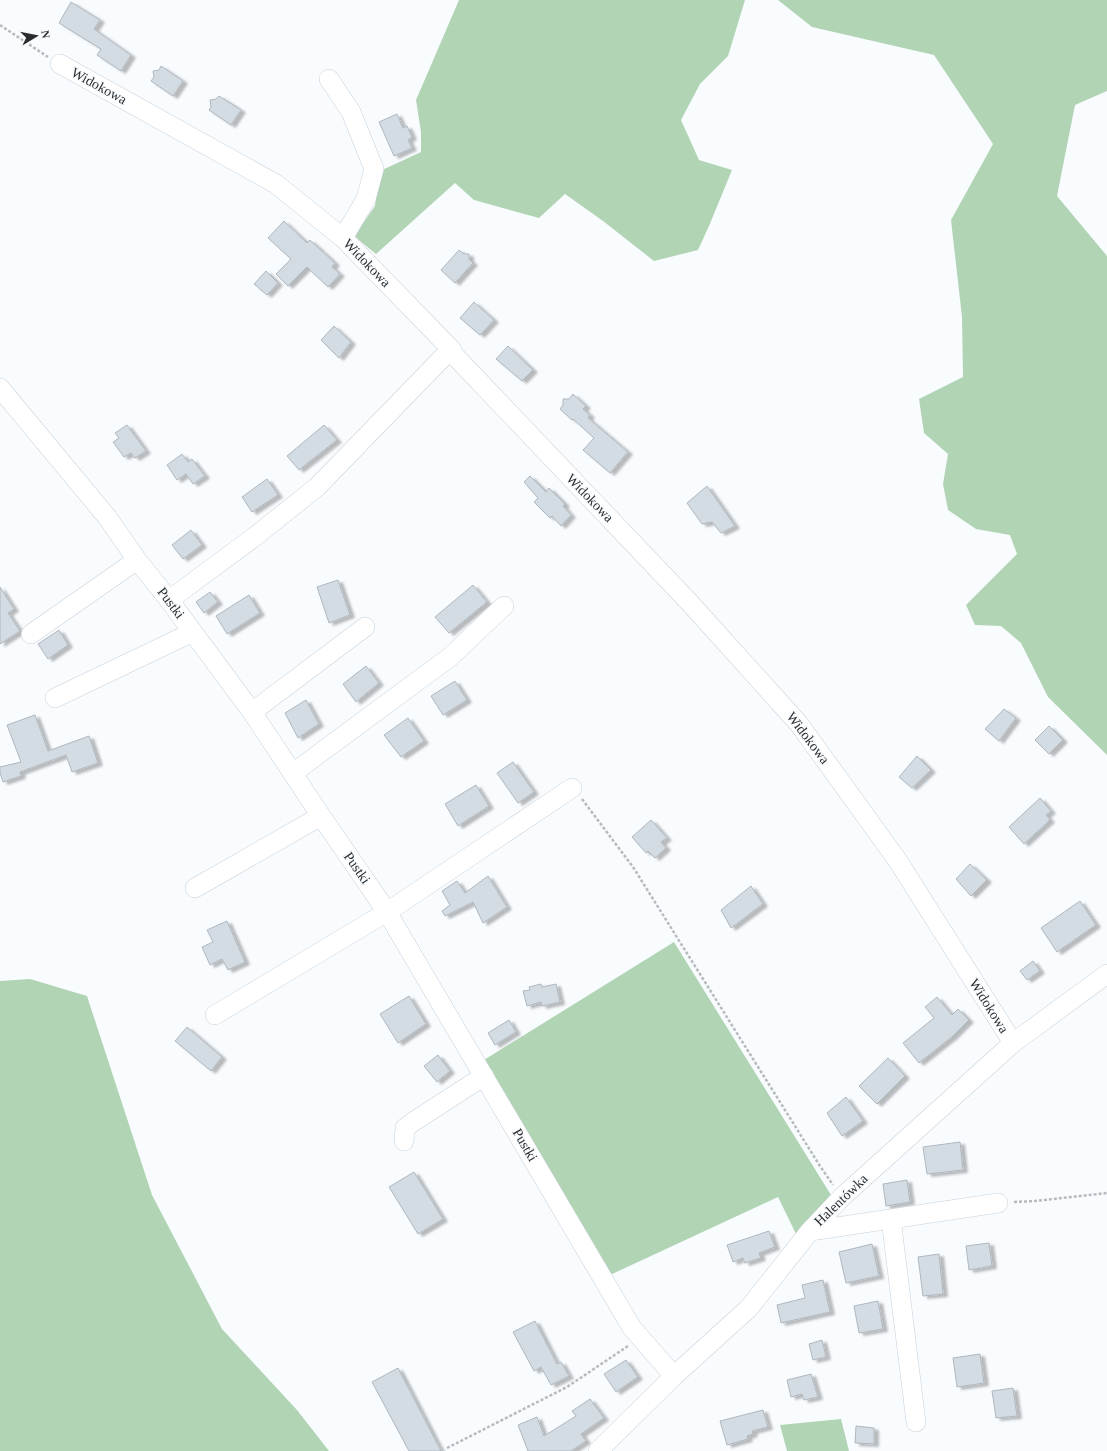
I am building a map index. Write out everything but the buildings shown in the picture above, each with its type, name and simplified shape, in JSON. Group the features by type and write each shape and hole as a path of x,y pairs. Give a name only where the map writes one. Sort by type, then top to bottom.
{"street":[{"name":"Widokowa","path":"60,64 276,184 344,238 690,602 799,724 898,861 1013,1043"},
{"path":"329,79 351,112 374,170 366,199 344,238"},
{"path":"169,600 317,487 451,349"},
{"name":"Pustki","path":"0,388 107,517 137,560 169,600 252,712 387,912 632,1328 674,1376"},
{"path":"31,634 137,560"},
{"path":"293,773 450,657 504,606"},
{"path":"252,712 365,627"},
{"path":"55,698 193,632"},
{"path":"215,1015 387,912 572,788"},
{"path":"195,888 321,816"},
{"name":"Halentówka","path":"598,1451 674,1376 749,1308 810,1231 842,1196 1013,1043 1107,974"},
{"path":"404,1141 405,1128 484,1076"},
{"path":"810,1231 998,1203"},
{"path":"891,1219 916,1422"}],"path":[{"path":"0,25 60,64"},
{"path":"572,788 580,796 633,867 816,1160 842,1196"},
{"path":"998,1203 1035,1201 1107,1192"},
{"path":"447,1448 567,1387 640,1338"}],"green space":[{"path":"459,0 745,0 728,56 700,84 681,120 699,160 732,170 698,250 654,261 603,221 565,194 539,218 474,200 455,183 376,254 354,236 375,206 380,171 421,152 421,132 416,100"},
{"path":"778,0 1107,0 1107,91 1075,105 1057,196 1107,256 1107,755 1048,697 1021,643 1001,626 975,625 966,605 1017,554 1010,535 976,529 948,510 943,484 948,454 924,433 919,399 963,377 962,317 951,220 993,144 934,55 812,27"},
{"path":"674,942 831,1195 796,1234 778,1197 610,1275 484,1060"},
{"path":"30,979 87,996 152,1195 222,1329 297,1410 329,1451 0,1451 0,981"},
{"path":"841,1419 849,1451 787,1451 780,1425"}]}
